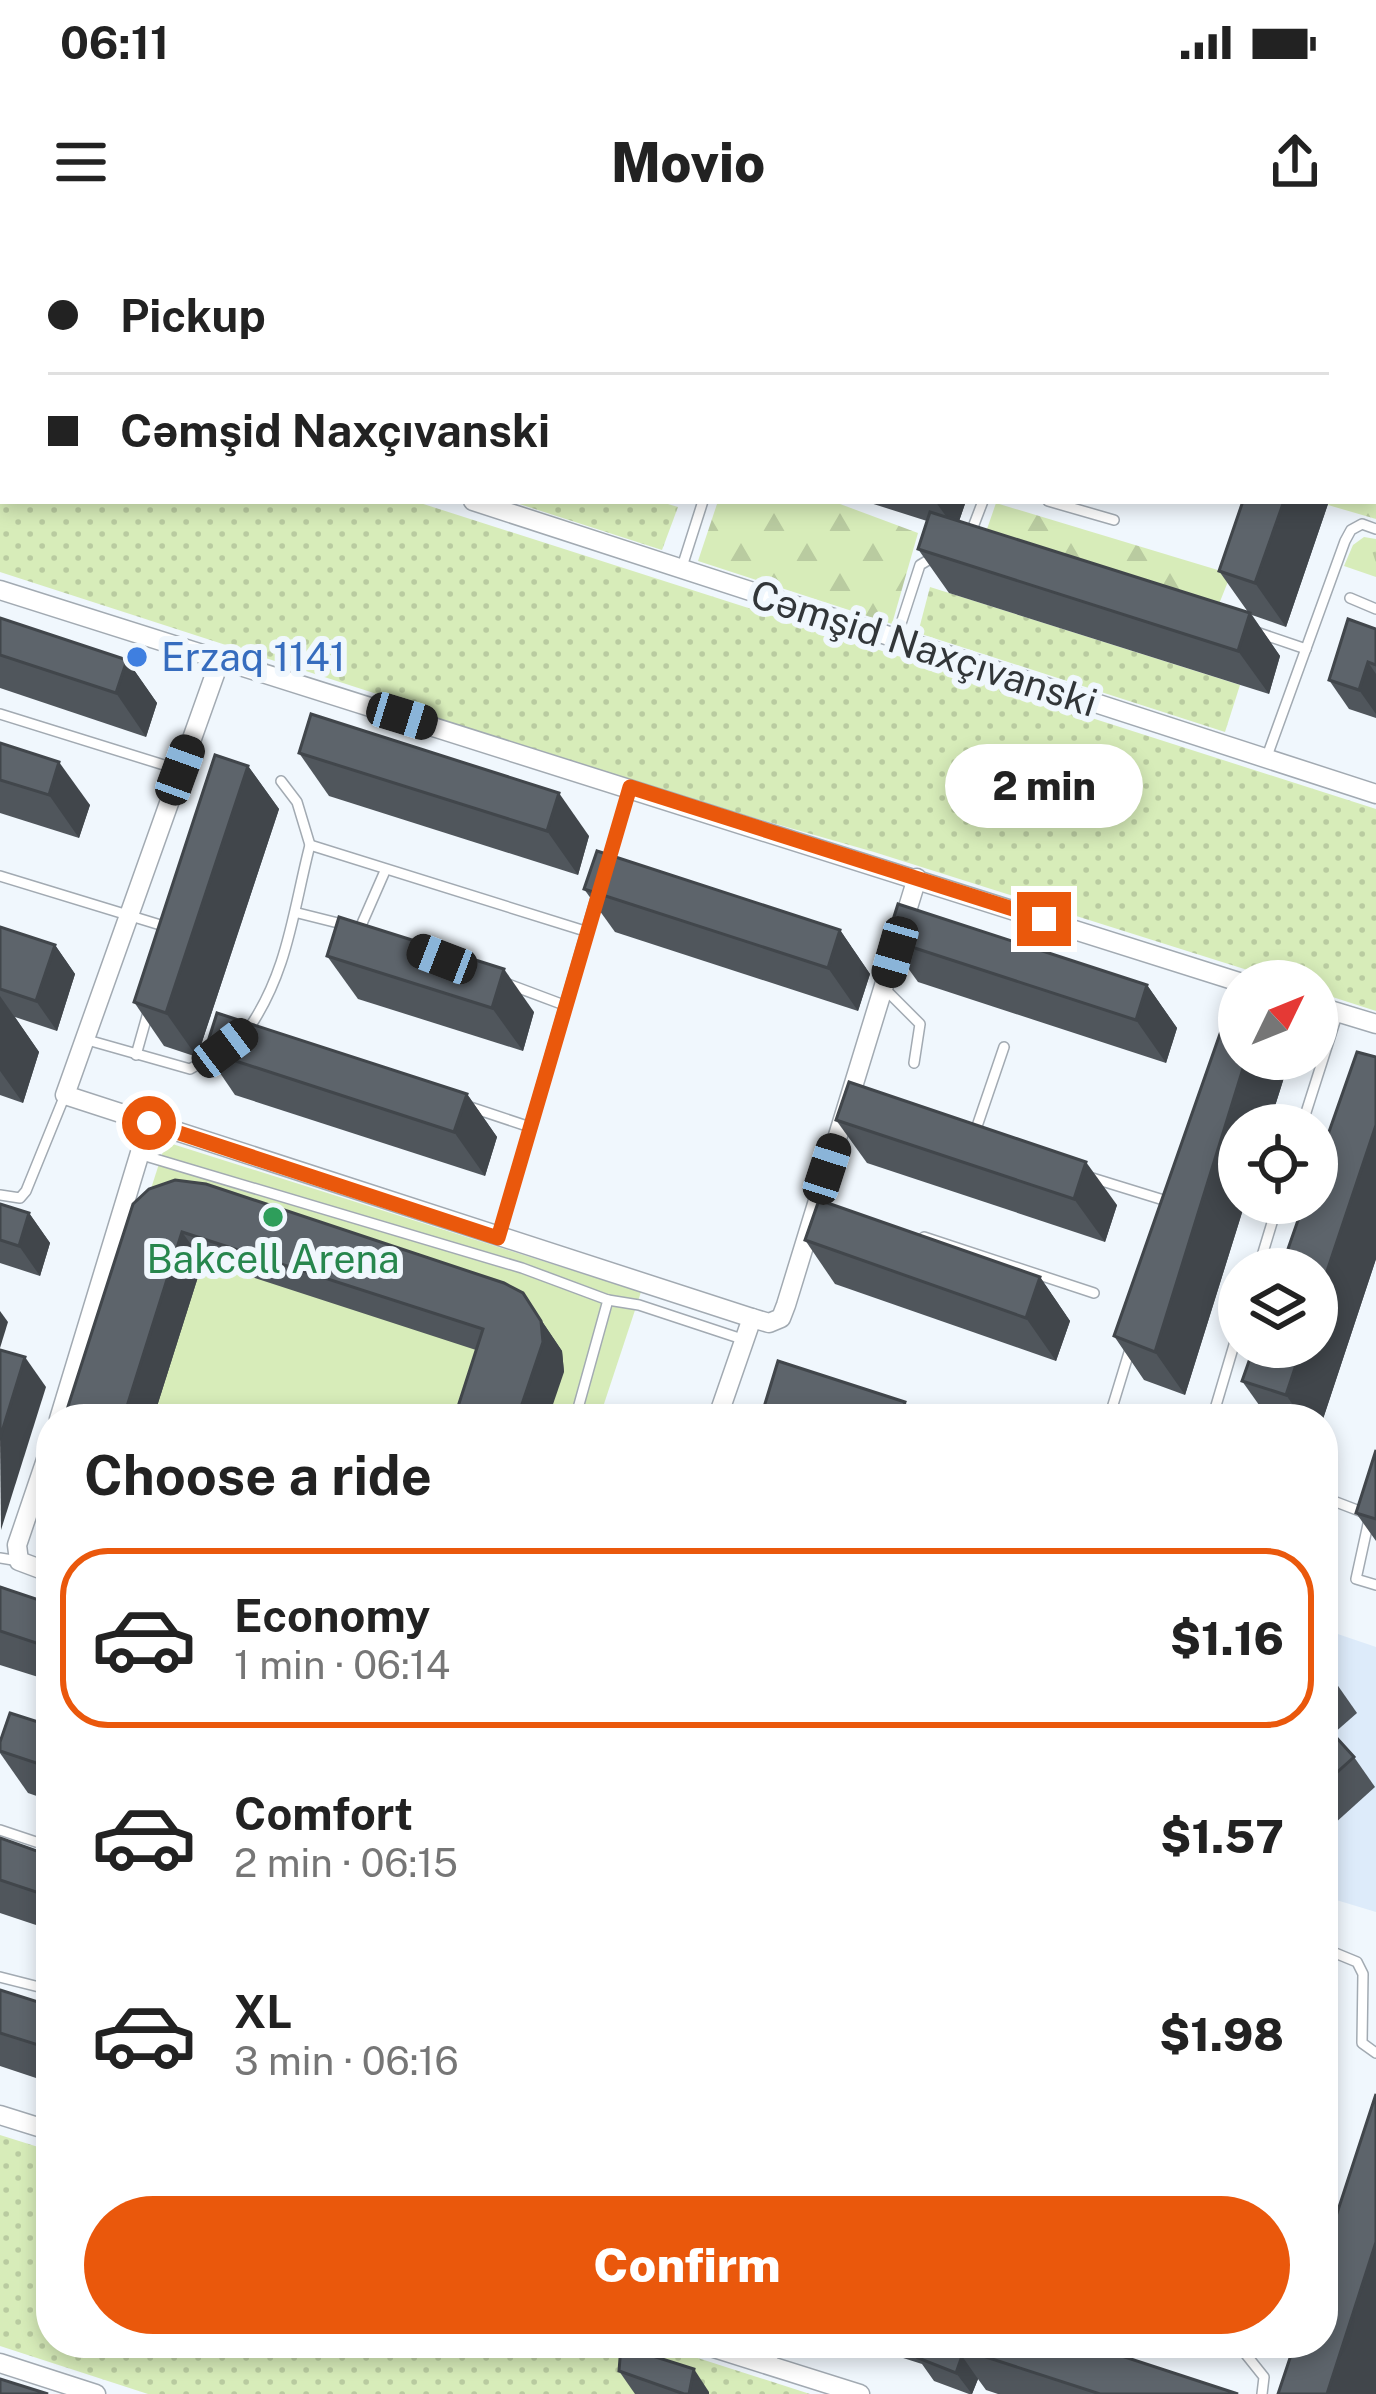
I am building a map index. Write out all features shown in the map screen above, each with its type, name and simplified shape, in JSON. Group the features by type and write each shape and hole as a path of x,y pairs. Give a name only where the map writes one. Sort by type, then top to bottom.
{"street":[{"name":"Cəmşid Naxçıvanski","path":"481,504 1376,794"},
{"path":"0,590 1218,975"},
{"path":"220,660 65,1095 752,1318 770,1323 781,1318 916,878"},
{"path":"1338,1012 1376,1024"},
{"path":"64,1404 149,1123"},
{"path":"722,1404 752,1318"},
{"path":"10,1560 36,1489"},
{"path":"0,2115 36,2126"},
{"path":"745,2358 860,2394"},
{"path":"0,2363 97,2394"}],"lane":[{"path":"681,570 703,504"},
{"path":"896,639 920,565 970,536 982,504"},
{"path":"1058,504 1114,520"},
{"path":"1266,759 1351,530 1362,524 1376,529"},
{"path":"970,536 991,543"},
{"path":"1350,598 1376,609"},
{"path":"1247,629 1306,649"},
{"path":"0,714 180,770"},
{"path":"84,1040 190,1069 246,1032 266,1005 298,913 310,845 297,802 280,781"},
{"path":"605,869 630,787"},
{"path":"310,845 585,931"},
{"path":"360,928 386,871"},
{"path":"0,876 172,928"},
{"path":"498,1238 598,890"},
{"path":"166,950 178,908"},
{"path":"298,913 380,936"},
{"path":"503,982 564,1005"},
{"path":"885,989 920,1024 914,1063"},
{"path":"136,1055 154,992"},
{"path":"246,1032 268,1039"},
{"path":"972,1140 1004,1047"},
{"path":"0,1195 20,1198 26,1191 65,1095"},
{"path":"849,1103 870,1109"},
{"path":"464,1105 530,1127"},
{"path":"951,1134 994,1147"},
{"path":"139,1154 745,1340"},
{"path":"1085,1175 1176,1204"},
{"path":"1168,1226 1182,1183"},
{"path":"817,1202 838,1209"},
{"path":"902,1230 1094,1293"},
{"path":"579,1404 608,1300"},
{"path":"1113,1404 1133,1340"},
{"path":"1216,1404 1227,1368"},
{"path":"1376,1498 1356,1579 1376,1585"},
{"path":"1338,1503 1370,1515"},
{"path":"0,1830 36,1842"},
{"path":"1338,1954 1357,1962 1364,1974 1362,2042 1376,2053"},
{"path":"0,1977 36,1986"},
{"path":"770,2366 772,2358"},
{"path":"1249,2358 1264,2378 1262,2394"}],"shaded area":[{"path":"1338,1634 1376,1647 1376,1912 1338,1901"}],"green space":[{"path":"0,504 423,504 1376,809 1376,1011 1338,999 1338,960 1218,961 874,852 443,729 414,706 0,572"},
{"path":"519,504 678,507 662,550"},
{"path":"717,504 840,504 918,533 892,624 698,561"},
{"path":"999,504 1231,574 1217,609 987,529"},
{"path":"1376,504 1376,519 1328,505"},
{"path":"1364,537 1376,539 1376,577 1344,566 1353,545"},
{"path":"930,587 1240,685 1225,732 918,633"},
{"name":"Bakcell Arena","path":"166,1142 641,1292 604,1404 82,1404"},
{"path":"0,2135 36,2146 36,2358 0,2346"},
{"path":"37,2358 698,2358 810,2394 148,2394"}],"water":[{"path":"1000,761 1017,768 1024,785 1017,802 1000,809 983,802 976,785 983,768"}],"building":[{"path":"1242,504 1283,504 1255,583 1219,571"},
{"path":"930,512 1250,613 1238,651 918,549"},
{"path":"0,618 127,660 116,693 0,655"},
{"path":"1348,619 1376,629 1376,665 1368,662 1359,690 1329,680"},
{"path":"311,714 559,793 547,831 299,753"},
{"path":"0,743 59,762 49,795 0,780"},
{"path":"215,755 248,766 166,1013 134,1002"},
{"path":"597,851 840,930 828,968 584,889"},
{"path":"898,904 1147,985 1136,1020 887,939"},
{"path":"339,917 504,969 492,1008 327,956"},
{"path":"0,927 55,945 36,1001 0,989"},
{"path":"217,1013 467,1094 454,1132 205,1051"},
{"path":"1218,1040 1218,1080 1239,1080 1232,1104 1218,1104 1218,1149 1155,1352 1114,1336"},
{"path":"1357,1052 1376,1057 1376,1125 1335,1248 1288,1248 1297,1224 1338,1224 1338,1106"},
{"path":"849,1082 1086,1162 1074,1199 836,1120"},
{"path":"175,1180 206,1184 523,1293 541,1321 543,1342 522,1404 459,1404 483,1329 182,1232 128,1404 69,1404 133,1204 149,1189"},
{"path":"819,1200 1040,1277 1026,1318 805,1240"},
{"path":"0,1204 29,1213 19,1246 0,1240"},
{"path":"0,1350 25,1357 0,1438"},
{"path":"778,1361 905,1402 904,1404 765,1404"},
{"path":"1247,1368 1295,1368 1286,1395 1242,1381"},
{"path":"1376,1450 1376,1519 1356,1513"},
{"path":"0,1587 36,1599 36,1643 0,1631"},
{"path":"10,1713 36,1721 36,1763 0,1751"},
{"path":"1338,1739 1354,1757 1338,1771"},
{"path":"0,1838 36,1851 36,1892 0,1880"},
{"path":"0,1990 36,2001 36,2044 0,2033"},
{"path":"1376,2094 1376,2242 1327,2394 1278,2394 1290,2358 1338,2358 1338,2210"},
{"path":"620,2358 659,2358 694,2369 689,2394 619,2371"},
{"path":"918,2358 961,2358 956,2373"},
{"path":"989,2358 1128,2358 1238,2394 1100,2394"},
{"path":"0,2379 48,2394 0,2394"}],"place":[{"name":"Erzaq 1141","path":"137,657"},
{"name":"Bakcell Arena","path":"273,1217"}],"route":[{"path":"149,1123 498,1238 630,787 1044,919"}]}
